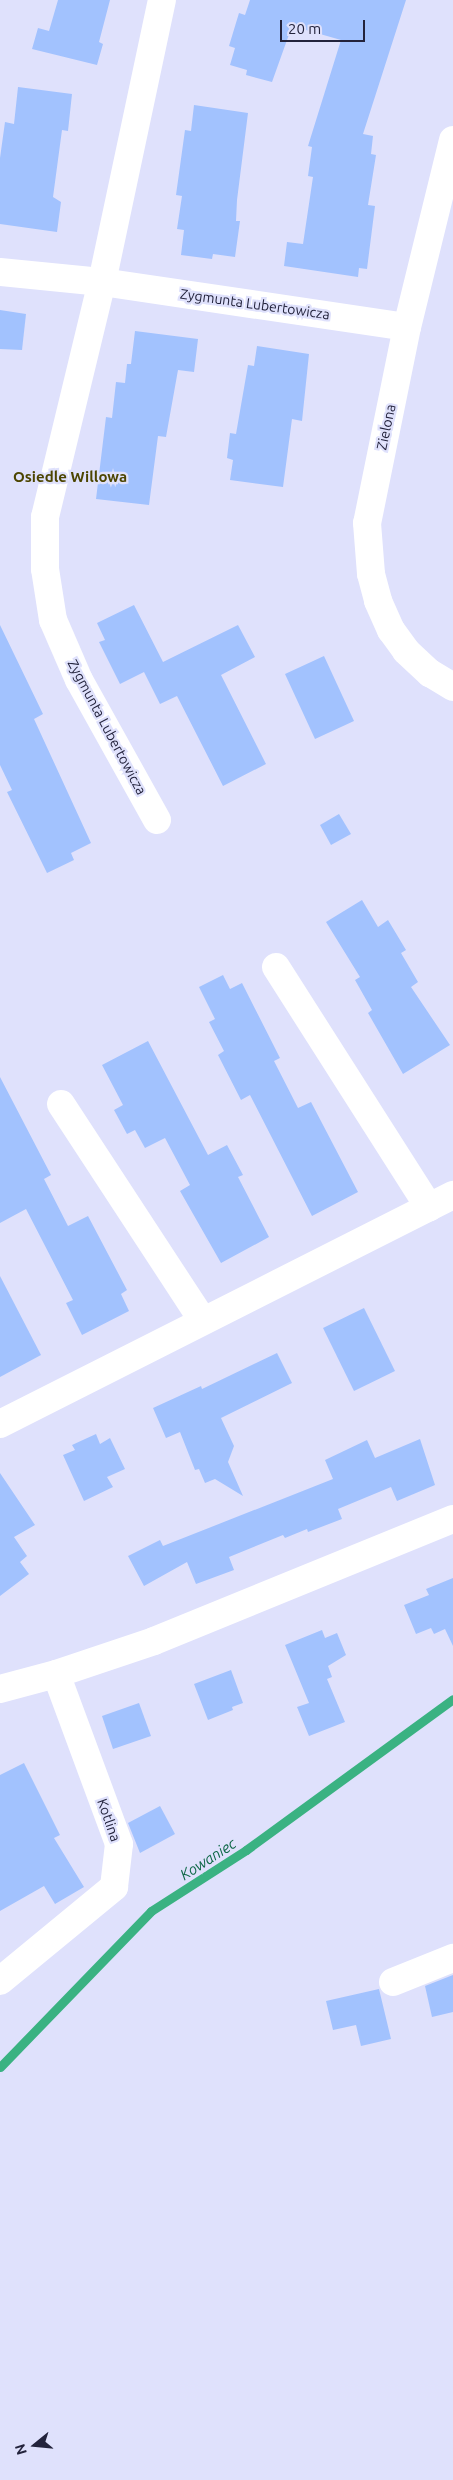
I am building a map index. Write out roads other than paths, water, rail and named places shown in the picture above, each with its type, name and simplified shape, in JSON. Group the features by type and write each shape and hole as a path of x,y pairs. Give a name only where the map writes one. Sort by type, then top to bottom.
{"street":[{"name":"Zygmunta Lubertowicza","path":"157,820 79,680 53,620 44,569 45,517 102,282 162,0"},
{"name":"Zielona","path":"453,140 408,327 370,498 367,543 378,601 391,630 406,651 430,673 453,687"},
{"name":"Zygmunta Lubertowicza","path":"0,272 102,282 408,327"},
{"path":"276,967 429,1207"},
{"path":"61,1104 203,1322"},
{"path":"0,1424 453,1195"},
{"path":"0,1689 56,1674 235,1610 453,1519"},
{"name":"Kotlina","path":"0,1981 114,1887 119,1844 56,1674"},
{"path":"393,1982 453,1958"}],"waterway":[{"name":"Kowaniec","path":"0,2067 151,1911 246,1850 453,1699"}],"district":[{"name":"Osiedle Willowa","path":"70,477"}]}
